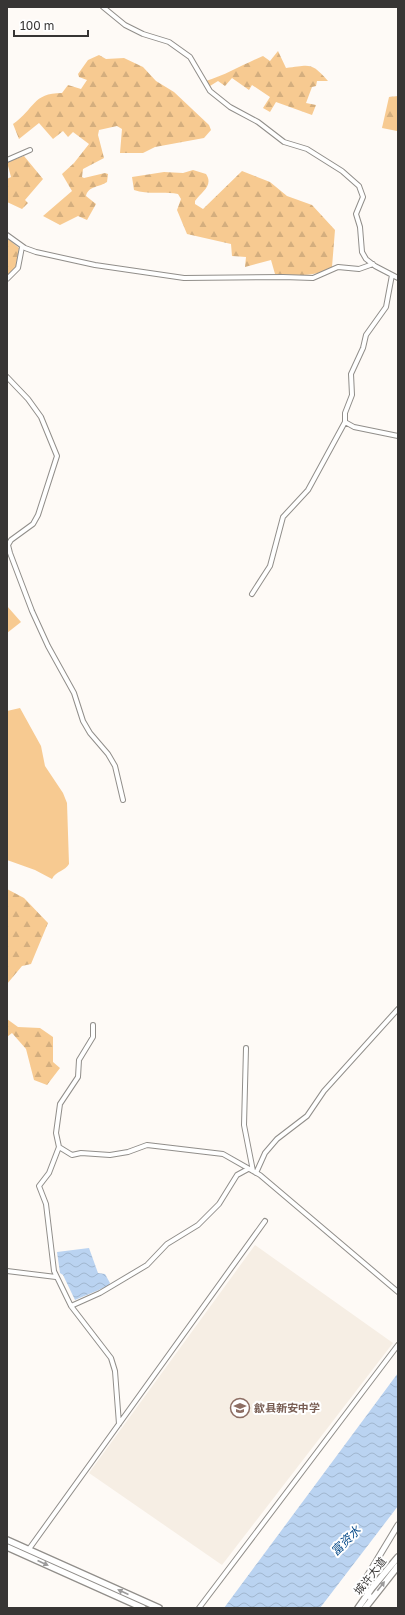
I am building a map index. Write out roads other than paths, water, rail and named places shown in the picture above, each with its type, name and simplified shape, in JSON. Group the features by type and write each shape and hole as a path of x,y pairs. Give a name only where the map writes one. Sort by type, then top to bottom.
{"main road":[{"path":"7,1540 159,1608"},
{"path":"7,1547 143,1608"},
{"name":"城许大道","path":"365,1608 369,1597 398,1557"},
{"name":"城许大道","path":"358,1608 398,1566"}],"street":[{"path":"103,7 125,25 143,34 168,41 190,57 210,91 230,107 258,122 284,142 307,150 342,171 359,186 363,197 356,214 360,227 362,252 373,264 398,278"},
{"path":"7,160 30,150"},
{"path":"7,235 22,247 36,252 95,265 184,278 283,276 310,279 323,275 338,267 359,269 373,264"},
{"path":"7,279 18,268 22,247"},
{"path":"252,594 270,566 283,517 308,490 345,422 345,413 352,395 351,374 363,348 366,335 386,307 392,275"},
{"path":"7,377 28,399 41,416 57,456 37,518 33,524 11,540 8,545 10,553 48,646 74,693 83,721 115,766 123,800"},
{"path":"345,422 354,427 398,436"},
{"path":"71,1306 100,1293 147,1265 167,1244 198,1225 219,1204 237,1175 252,1171 265,1152 277,1140 307,1116 324,1091 398,1009"},
{"path":"93,1025 93,1037 79,1060 78,1077 60,1104 56,1133 59,1148 49,1173 39,1186 46,1204 56,1277 71,1306 111,1358 115,1371 119,1424"},
{"path":"246,1048 244,1125 252,1171"},
{"path":"59,1148 72,1155 81,1152 110,1155 128,1152 147,1145 163,1145 223,1154 252,1171 398,1292"},
{"path":"29,1549 266,1221"},
{"path":"7,1271 56,1277"},
{"path":"199,1608 398,1345"},
{"path":"369,1597 364,1588 366,1578 398,1525"}],"water":[{"path":"89,1248 98,1273 105,1274 110,1283 108,1286 75,1300 63,1275 60,1273 57,1252"},
{"name":"富资水","path":"398,1373 398,1506 320,1608 224,1608"}],"place":[{"name":"歙县新安中学","path":"240,1408"}]}
